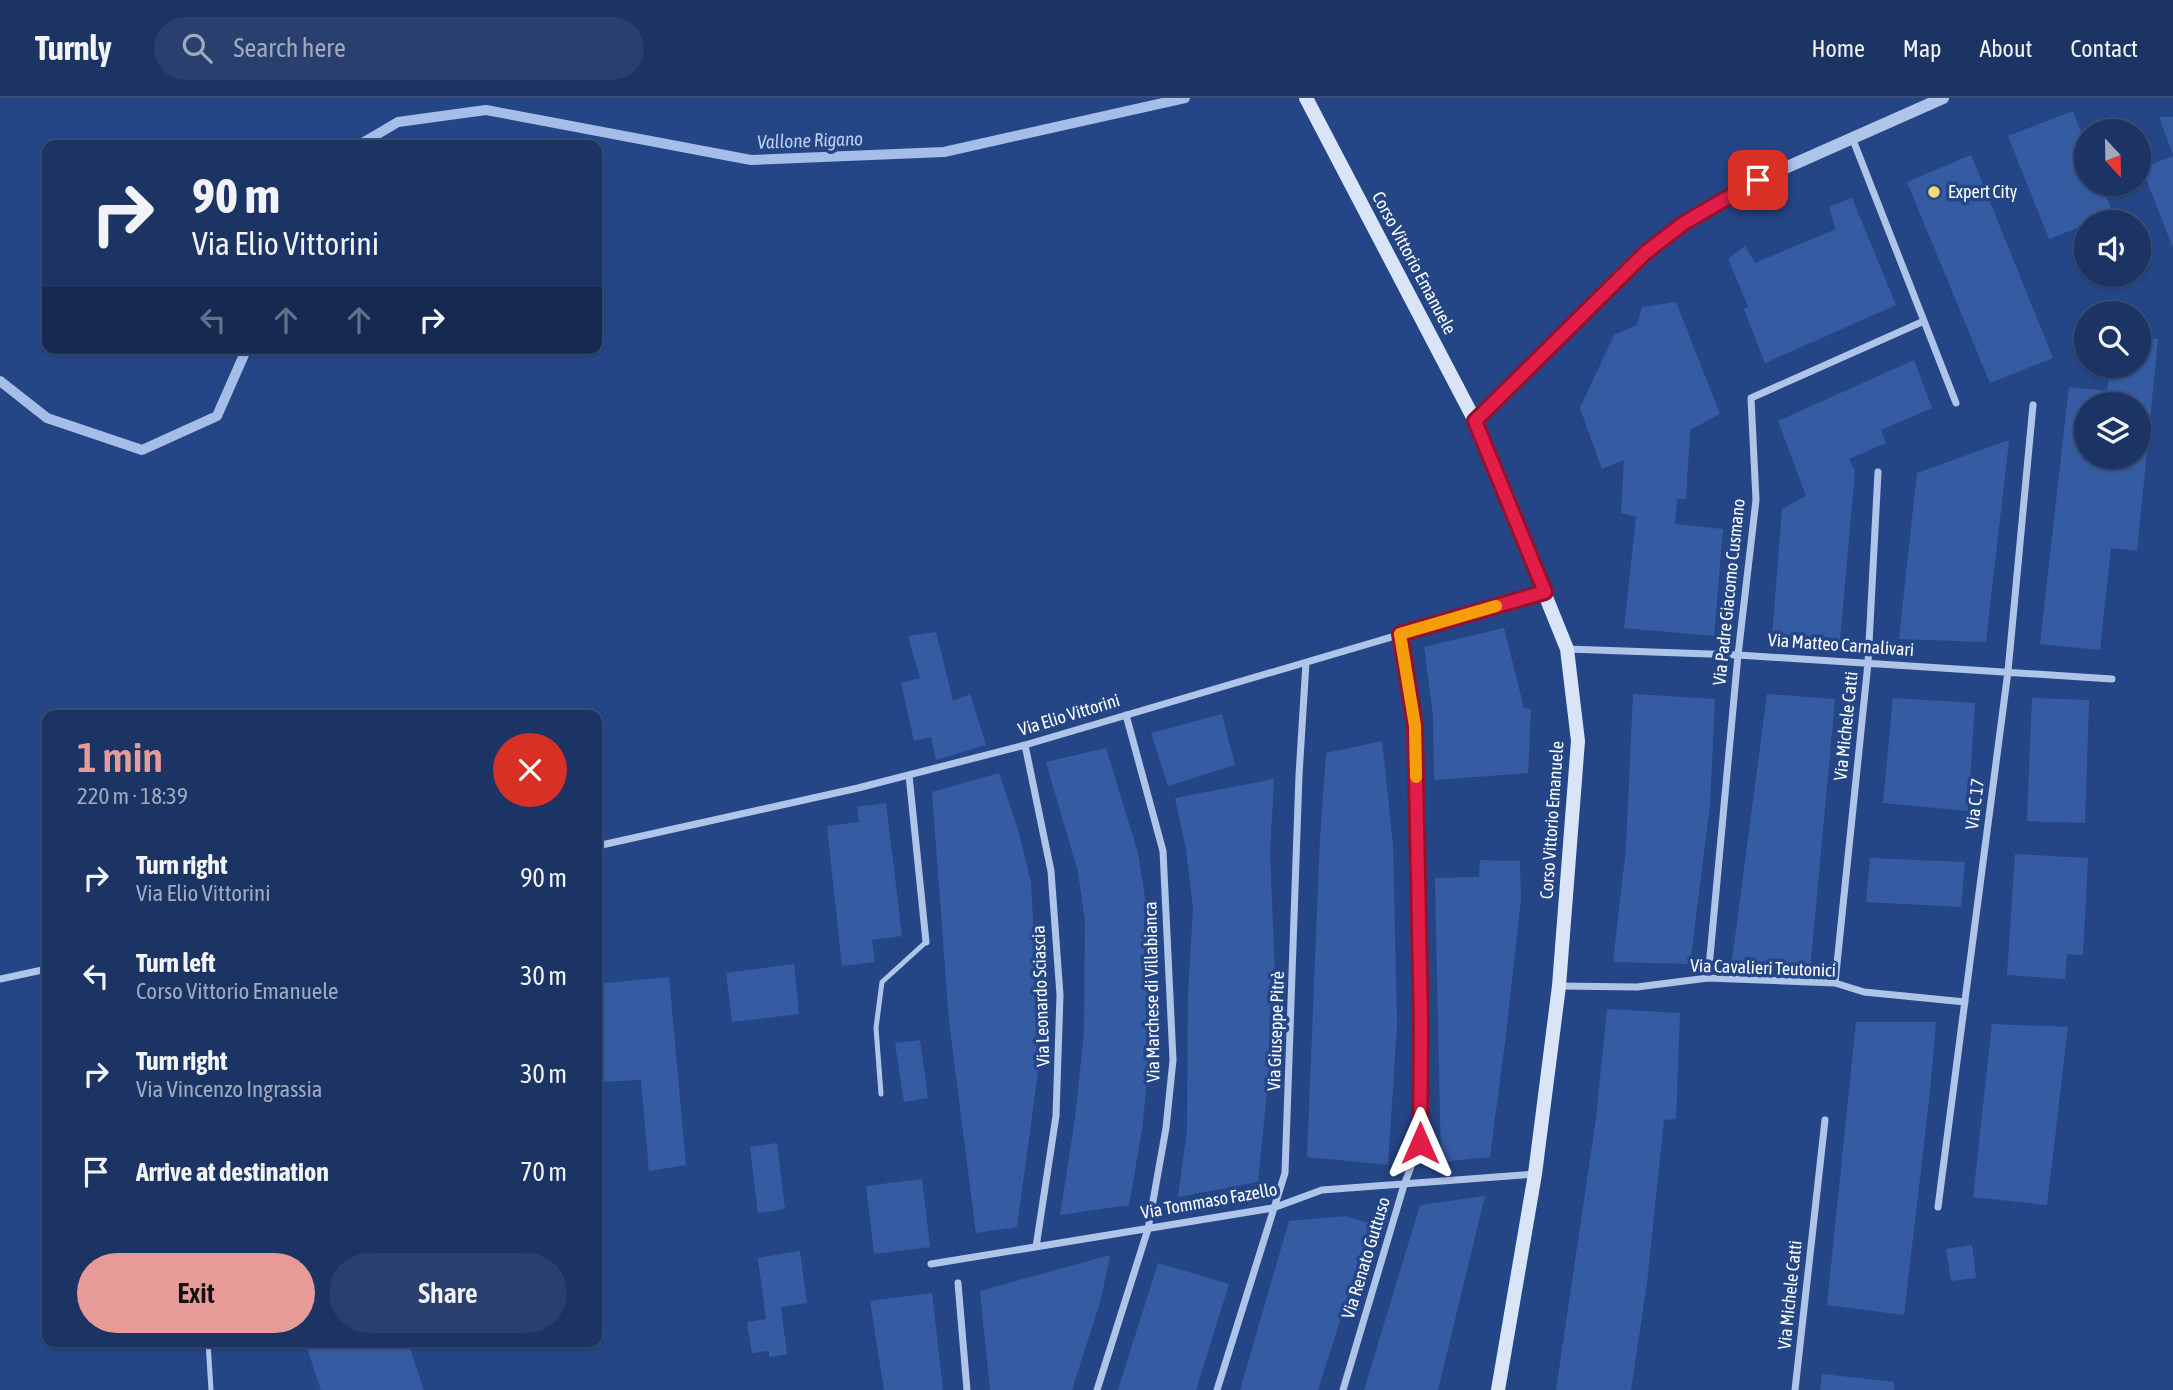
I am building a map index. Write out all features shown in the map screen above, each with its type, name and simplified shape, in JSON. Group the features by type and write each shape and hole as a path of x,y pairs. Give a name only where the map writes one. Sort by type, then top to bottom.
{"main road":[{"name":"Corso Vittorio Emanuele","path":"1306,98 1475,421 1567,649 1578,741 1559,986 1535,1174 1498,1390"}],"street":[{"path":"1475,421 1659,241 1758,180 1943,98"},
{"path":"1853,140 1956,403"},
{"name":"Via Padre Giacomo Cusmano","path":"1708,978 1738,655 1756,500 1751,398 1924,321"},
{"name":"Via C 17","path":"1938,1207 2008,671 2033,405"},
{"name":"Via Michele Catti","path":"1835,982 1868,663 1878,472"},
{"name":"Via Elio Vittorini","path":"602,845 909,775 1025,745 1545,592"},
{"name":"Via Renato Guttuso","path":"1343,1390 1404,1185 1420,1143 1421,1025 1415,726 1400,634"},
{"name":"Via Matteo Carnalivari","path":"1567,649 1738,655 2112,679"},
{"name":"Via Giuseppe Pitrè","path":"1217,1390 1285,1173 1298,775 1306,663"},
{"name":"Via Marchese di Villabianca","path":"1097,1390 1148,1229 1166,1128 1173,1060 1163,851 1126,715"},
{"name":"Via Leonardo Sciascia","path":"1025,745 1051,871 1060,995 1056,1116 1036,1247"},
{"path":"909,775 926,942"},
{"path":"0,979 42,970"},
{"name":"Via Cavalieri Teutonici","path":"1559,986 1637,987 1708,978 1835,982 1864,992 1965,1002"},
{"name":"Via Michele Catti","path":"1795,1390 1825,1120"},
{"name":"Via Tommaso Fazello","path":"931,1264 1273,1208 1322,1190 1535,1174"},
{"path":"958,1283 967,1390"}],"lane":[{"path":"881,1094 876,1028 883,982 926,942"},
{"path":"208,1347 211,1390"}],"building":[{"path":"2073,111 2076,119 2074,119 2074,196 2106,196 2112,210 2074,210 2074,229 2049,239 2008,136"},
{"path":"2159,117 2173,117 2173,155"},
{"path":"1971,155 2053,358 1990,383 1907,182"},
{"path":"2173,156 2173,248 2151,191 2151,165"},
{"path":"1852,198 1896,305 1765,363 1744,309 1748,306 1728,259 1745,246 1755,263 1836,229 1829,207"},
{"path":"1676,302 1720,414 1690,430 1686,499 1677,499 1675,524 1723,529 1714,636 1624,628 1636,517 1621,513 1624,460 1602,469 1580,408 1614,335 1637,325 1642,307"},
{"path":"2151,338 2158,339 2151,410 2151,392 2074,392 2074,469 2145,469 2137,551 2111,548 2100,650 2040,644 2069,387 2107,391 2109,378 2151,378"},
{"path":"1914,360 1932,408 1881,430 1886,443 1849,459 1855,471 1840,640 1772,638 1782,509 1806,496 1778,421"},
{"path":"2009,440 1986,642 1899,639 1917,473"},
{"path":"1504,628 1524,708 1531,709 1528,773 1434,780 1433,715 1424,647"},
{"path":"936,632 953,701 970,694 986,745 936,760 931,737 914,741 901,683 920,678 908,636"},
{"path":"1633,694 1715,699 1710,805 1690,964 1613,962 1626,848"},
{"path":"1767,694 1835,699 1810,971 1731,968"},
{"path":"1893,698 1975,703 1968,811 1883,803"},
{"path":"2032,698 2089,700 2085,823 2027,821"},
{"path":"1222,714 1235,765 1168,786 1151,733"},
{"path":"1382,741 1393,844 1397,1024 1388,1165 1307,1157 1326,753"},
{"path":"1106,748 1138,853 1149,923 1151,1042 1142,1130 1129,1205 1060,1215 1075,1119 1084,1033 1085,921 1078,872 1046,762"},
{"path":"999,773 1019,833 1031,883 1040,1057 1017,1227 976,1233 949,1021 932,792"},
{"path":"1274,779 1270,853 1276,1000 1258,1182 1178,1197 1187,1130 1188,994 1193,908 1186,849 1175,798"},
{"path":"886,803 902,936 872,940 875,962 842,966 827,826 859,822 857,807"},
{"path":"2015,854 2088,858 2083,955 2067,954 2065,979 2007,975"},
{"path":"1870,858 1965,862 1961,907 1866,902"},
{"path":"1480,860 1520,861 1521,900 1506,1034 1490,1157 1441,1162 1435,878 1479,877"},
{"path":"794,964 799,1014 732,1022 726,973"},
{"path":"669,977 686,1165 649,1171 641,1080 602,1082 602,984"},
{"path":"1607,1009 1680,1013 1676,1119 1664,1120 1647,1283 1631,1390 1556,1390 1596,1119"},
{"path":"1856,1022 1936,1022 1904,1315 1827,1305"},
{"path":"1992,1024 2068,1027 2047,1205 1973,1197"},
{"path":"920,1040 928,1098 904,1102 895,1043"},
{"path":"777,1143 785,1209 758,1213 750,1147"},
{"path":"922,1179 930,1247 874,1254 866,1186"},
{"path":"1485,1196 1438,1390 1364,1390 1420,1205"},
{"path":"1346,1216 1371,1224 1318,1390 1240,1390 1289,1221"},
{"path":"1972,1245 1976,1278 1951,1281 1946,1249"},
{"path":"800,1251 807,1303 781,1307 787,1354 769,1357 769,1351 752,1353 747,1322 766,1319 758,1258"},
{"path":"1110,1255 1101,1299 1072,1390 990,1390 980,1291"},
{"path":"1158,1263 1229,1284 1196,1390 1118,1390"},
{"path":"932,1293 943,1390 884,1390 870,1301"},
{"path":"307,1347 410,1347 424,1390 321,1390"},
{"path":"1822,1374 1894,1382 1894,1390 1820,1390"}],"waterway":[{"name":"Vallone Rigano","path":"367,140 398,122 486,110 751,160 944,152 1185,98"},
{"name":"Vallone Rigano","path":"0,381 47,418 142,450 217,416 244,354"}],"slow traffic":[{"path":"1416,777 1415,726 1400,634 1496,606"}],"place":[{"name":"Expert City","path":"1934,192"}],"route":[{"path":"1420,1143 1421,1025 1415,726 1400,634 1545,592 1475,421 1645,253 1684,223 1758,180"}]}
